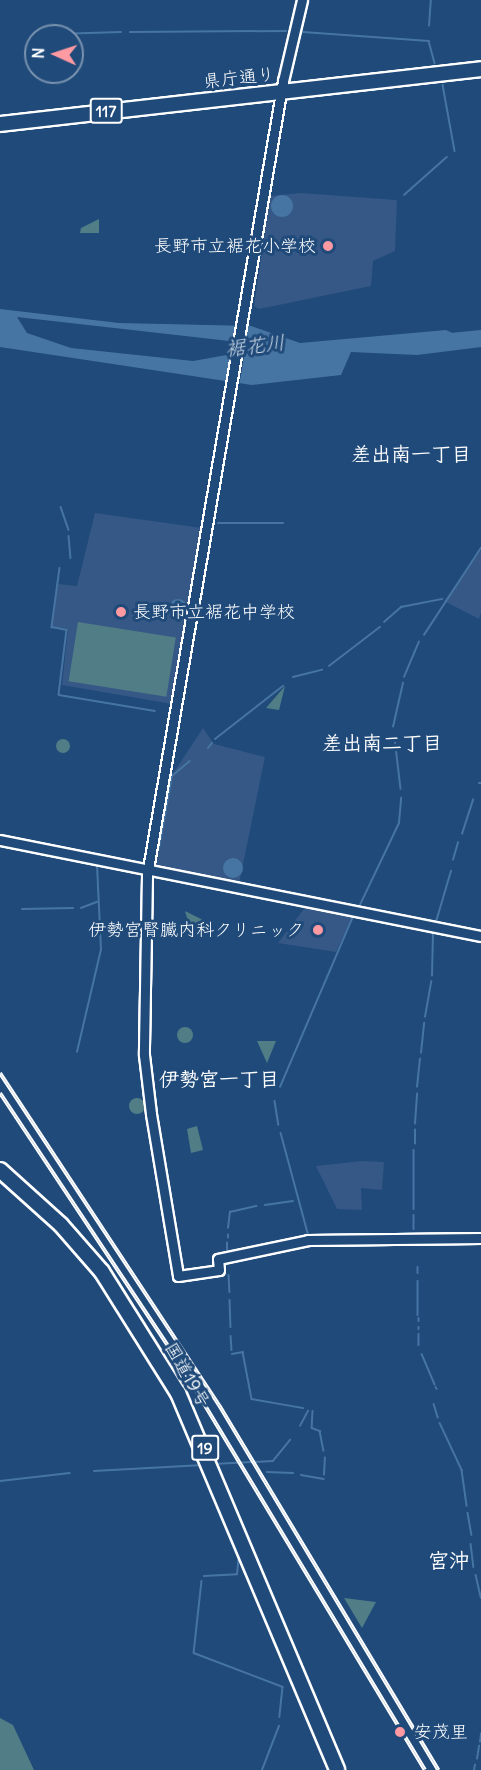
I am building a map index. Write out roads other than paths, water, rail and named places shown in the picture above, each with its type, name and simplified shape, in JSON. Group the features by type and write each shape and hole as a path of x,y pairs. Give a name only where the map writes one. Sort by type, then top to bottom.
{"highway":[{"name":"県庁通り","path":"0,124 481,69"},
{"name":"国道19号","path":"0,1170 61,1225 102,1272 178,1393 338,1770"}],"street":[{"path":"302,0 281,92 230,403 148,870 144,1055 178,1276 219,1270 218,1259 308,1240 481,1238"},
{"path":"0,840 481,936"}],"waterway":[{"path":"429,26 431,0"},
{"path":"130,32 286,31"},
{"path":"84,33 121,32"},
{"path":"303,32 429,41 435,63"},
{"path":"443,85 455,151"},
{"path":"404,195 447,157"},
{"name":"裾花川","path":"451,338 481,335"},
{"path":"61,507 69,530"},
{"path":"218,523 283,523"},
{"path":"69,536 71,558"},
{"path":"424,635 481,548"},
{"path":"60,568 52,627 67,630 59,695 155,711"},
{"path":"384,622 401,607 442,599"},
{"path":"329,666 380,627"},
{"path":"404,677 419,642"},
{"path":"293,677 322,670"},
{"path":"393,727 403,683"},
{"path":"215,739 283,686"},
{"path":"395,738 401,789"},
{"path":"208,748 212,743"},
{"path":"159,848 172,776 190,761"},
{"path":"359,907 399,823 401,798"},
{"path":"462,834 473,800"},
{"path":"453,860 458,843"},
{"path":"77,1052 101,950 97,864"},
{"path":"436,922 451,871"},
{"path":"81,908 97,902"},
{"path":"22,909 73,908"},
{"path":"280,1087 354,914"},
{"path":"432,976 433,931"},
{"path":"425,1017 431,982"},
{"path":"421,1053 424,1023"},
{"path":"417,1087 420,1059"},
{"path":"415,1124 417,1094"},
{"path":"275,1101 279,1125"},
{"path":"415,1130 415,1144"},
{"path":"281,1133 308,1233"},
{"path":"414,1150 414,1209"},
{"path":"265,1205 293,1201"},
{"path":"228,1228 230,1212 256,1206"},
{"path":"414,1215 414,1229"},
{"path":"227,1243 227,1250"},
{"path":"418,1267 418,1273"},
{"path":"229,1275 230,1292"},
{"path":"418,1281 418,1315"},
{"path":"230,1300 231,1327"},
{"path":"419,1334 419,1345"},
{"path":"231,1336 232,1350"},
{"path":"232,1354 243,1352 252,1399 303,1408"},
{"path":"422,1354 435,1384"},
{"path":"434,1404 438,1417"},
{"path":"300,1426 308,1411"},
{"path":"313,1411 312,1428 320,1431 324,1451"},
{"path":"440,1423 462,1470 467,1506"},
{"path":"214,1464 273,1461 290,1440"},
{"path":"324,1475 325,1458"},
{"path":"94,1471 203,1465"},
{"path":"267,1472 293,1473"},
{"path":"0,1481 70,1473"},
{"path":"301,1475 324,1479"},
{"path":"468,1513 472,1535"},
{"path":"471,1544 474,1567"},
{"path":"204,1576 237,1574 239,1554"},
{"path":"476,1575 481,1597"},
{"path":"202,1581 194,1653 283,1687 280,1717"},
{"path":"262,1770 279,1726"},
{"path":"480,1742 481,1734"},
{"path":"477,1759 479,1746"},
{"path":"474,1770 475,1765"}],"railway":[{"path":"0,1073 219,1405 438,1770"},
{"path":"0,1093 180,1364 425,1770"}],"place":[{"name":"長野市立裾花小学校","path":"328,246"},
{"name":"長野市立裾花中学校","path":"121,612"},
{"name":"伊勢宮腎臓内科クリニック","path":"318,930"},
{"name":"安茂里","path":"400,1732"}],"district":[{"name":"差出南一丁目","path":"411,453"},
{"name":"差出南二丁目","path":"382,742"},
{"name":"伊勢宮一丁目","path":"219,1078"},
{"name":"宮沖","path":"449,1561"}]}
